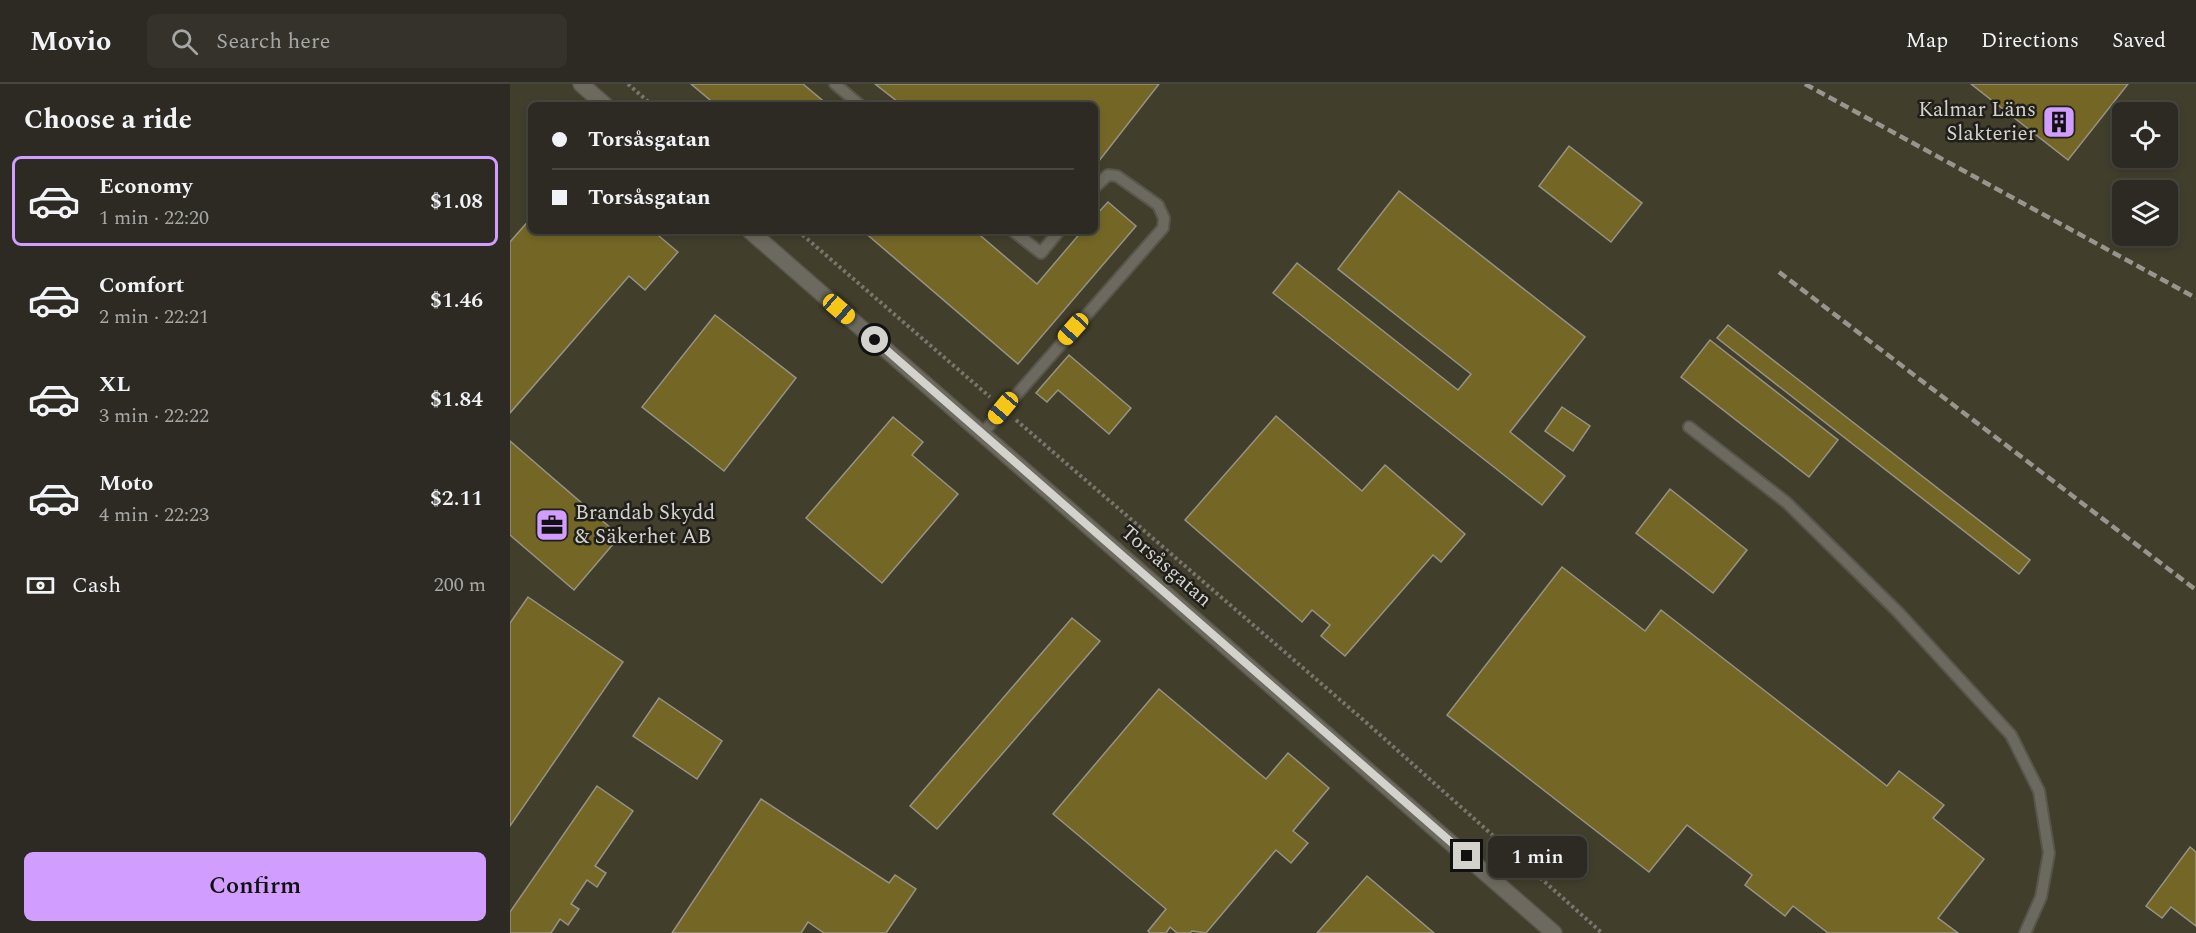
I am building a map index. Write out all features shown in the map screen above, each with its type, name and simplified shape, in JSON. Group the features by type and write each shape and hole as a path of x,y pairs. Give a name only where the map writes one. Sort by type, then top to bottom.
{"street":[{"path":"581,84 602,102"},
{"name":"Torsåsgatan","path":"753,234 1554,933"}],"lane":[{"path":"835,84 856,102"},
{"path":"982,434 1162,228 1164,218 1158,205 1118,176 1108,175 1098,184"},
{"path":"1017,234 1041,253 1057,234"},
{"path":"1689,427 1786,502 1898,612 2011,735 2039,791 2049,853 2042,897 2025,933"}],"path":[{"path":"628,84 649,102"},
{"path":"801,234 1350,709 1602,933"}],"shaded area":[{"path":"510,84 2196,84 2196,933 510,933"}],"building":[{"path":"691,84 803,84 824,102 712,102"},
{"path":"875,84 1159,84 1098,162 1098,102 898,102"},
{"name":"Kalmar Läns Slakterier","path":"1971,84 2128,84 2068,160"},
{"path":"1569,146 1642,203 1611,242 1539,186"},
{"path":"1399,191 1585,337 1510,432 1565,476 1542,505 1273,293 1297,263 1458,390 1471,374 1338,269"},
{"path":"1108,202 1136,226 1018,364 866,234 979,234 1037,284 1079,234 1098,234 1098,213"},
{"path":"528,221 528,234 657,234 678,252 645,290 629,276 510,413 510,242"},
{"path":"715,315 796,378 724,471 642,407"},
{"path":"1728,325 2030,560 2019,574 1717,338"},
{"path":"1710,340 1838,440 1809,477 1681,377"},
{"path":"1069,355 1131,408 1109,434 1058,390 1047,402 1036,393"},
{"path":"1562,407 1590,426 1573,451 1545,431"},
{"path":"1276,416 1362,491 1385,465 1465,534 1441,562 1433,555 1345,656 1321,636 1330,625 1312,610 1302,622 1185,520"},
{"path":"893,417 923,442 912,455 958,494 882,583 806,518"},
{"path":"510,441 620,536 574,590 510,535"},
{"path":"1670,489 1747,550 1713,593 1636,533"},
{"path":"1562,567 1645,631 1661,610 1887,786 1899,771 1944,805 1933,818 1984,859 1938,918 1958,933 1828,933 1793,906 1785,916 1745,885 1752,875 1687,825 1649,872 1447,715"},
{"path":"528,597 623,662 510,826 510,623"},
{"path":"1072,618 1100,641 937,829 910,806"},
{"path":"1159,689 1266,779 1288,753 1329,788 1293,831 1308,843 1291,863 1276,850 1206,933 1192,931 1177,933 1170,927 1166,933 1150,933 1148,931 1166,909 1053,814"},
{"path":"659,698 722,741 697,779 633,736"},
{"path":"597,786 633,811 595,866 606,873 597,887 587,880 571,904 579,909 568,925 560,919 551,933 510,933 510,912"},
{"path":"761,799 889,883 895,875 916,889 886,933 824,933 808,922 801,933 672,933"},
{"path":"2190,847 2196,852 2196,926 2171,907 2162,918 2146,906"},
{"path":"1367,876 1434,933 1317,933"}],"railway":[{"path":"1805,84 2196,298"},
{"path":"1779,272 2196,590"}],"place":[{"name":"Kalmar Läns Slakterier","path":"2059,122"},
{"name":"Brandab Skydd & Säkerhet AB","path":"552,525"}],"route":[{"path":"875,340 1467,856"}]}
